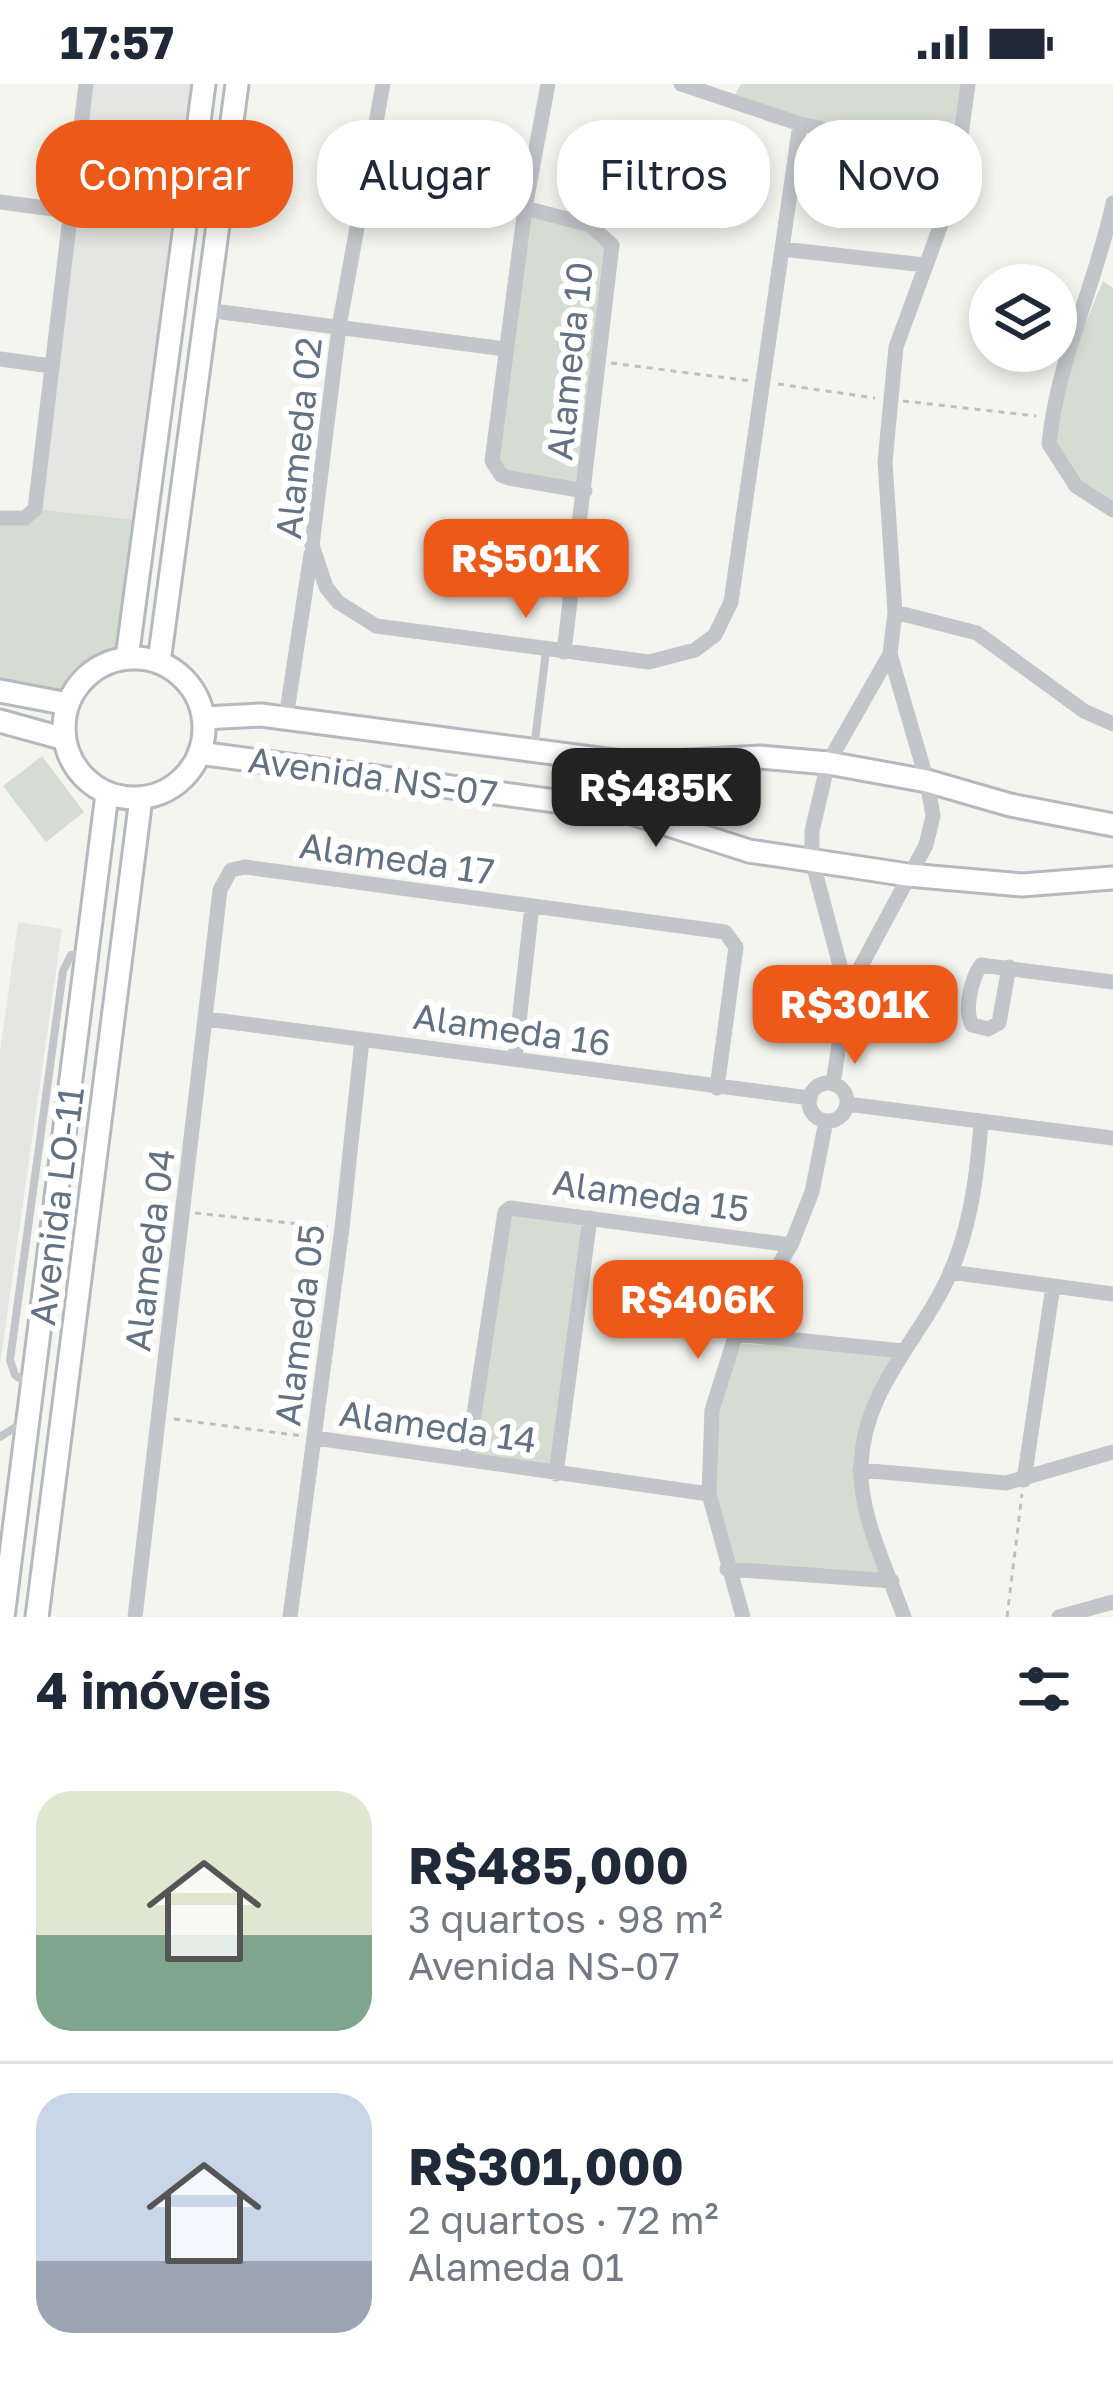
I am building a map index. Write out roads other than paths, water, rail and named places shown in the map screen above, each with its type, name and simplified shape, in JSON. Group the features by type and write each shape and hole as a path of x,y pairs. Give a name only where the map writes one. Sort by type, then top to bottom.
{"street":[{"path":"81,120 86,84"},
{"path":"127,658 204,84"},
{"path":"160,662 237,84"},
{"name":"Alameda 02","path":"383,84 339,327 312,545 326,587 338,602 376,626 649,662 695,650 715,635 731,602 794,166"},
{"path":"533,165 548,84"},
{"path":"681,84 794,122"},
{"path":"732,100 741,84"},
{"path":"963,120 968,84"},
{"path":"0,202 36,207"},
{"path":"1113,203 1095,274 1068,346 1049,444 1076,486 1113,510"},
{"name":"Alameda 10","path":"533,210 590,225 612,245 564,652"},
{"path":"0,518 19,520 35,509 66,228"},
{"path":"522,228 491,452 495,468 509,478 585,490"},
{"path":"847,992 812,860 816,806 828,763 890,654 895,612 885,462 890,400 900,330 939,228"},
{"path":"782,249 925,265"},
{"path":"1095,274 1113,286"},
{"path":"206,310 506,350"},
{"path":"0,359 51,366"},
{"path":"286,718 312,545"},
{"path":"895,612 977,633 1084,711 1113,724"},
{"path":"832,1084 847,992 926,845 933,816 890,654"},
{"path":"127,658 160,662 181,675 196,694 203,718 199,753 176,784 141,798 106,794 73,762 65,739 68,704 81,681 102,665 127,658"},
{"path":"0,691 68,704"},
{"name":"Avenida NS-07","path":"203,718 261,715 637,764 760,757 828,763 1113,825"},
{"path":"0,721 65,739"},
{"name":"Avenida NS-07","path":"199,753 622,810 749,851 908,875 1022,885 1113,878"},
{"name":"Avenida LO-11","path":"3,1617 106,794"},
{"name":"Avenida LO-11","path":"37,1617 141,798"},
{"name":"Alameda 17","path":"220,890 231,870 245,867 720,930 736,947 717,1088"},
{"name":"Alameda 04","path":"135,1617 220,890"},
{"path":"515,1058 532,906"},
{"path":"1009,968 1113,982"},
{"name":"Alameda 16","path":"207,1019 810,1098"},
{"name":"Alameda 05","path":"290,1617 362,1040"},
{"path":"832,1084 842,1089 847,1104 842,1115 826,1121 812,1113 810,1098 816,1088 832,1084"},
{"path":"847,1104 1113,1138"},
{"path":"743,1617 709,1494 712,1410 736,1334 791,1244 812,1192 826,1121"},
{"path":"904,1617 864,1499 860,1470 868,1419 880,1386 950,1272 970,1214 981,1122"},
{"name":"Alameda 15","path":"467,1460 505,1212 520,1207 791,1244"},
{"path":"556,1474 590,1218"},
{"path":"950,1272 1113,1294"},
{"path":"1024,1480 1053,1286"},
{"path":"736,1334 903,1351"},
{"name":"Alameda 14","path":"315,1438 709,1494"},
{"path":"860,1470 975,1482 1024,1480 1113,1452"},
{"path":"727,1569 892,1581"},
{"path":"1059,1617 1113,1602"}],"lane":[{"path":"534,751 546,649"},
{"path":"0,1437 29,1420"}]}
